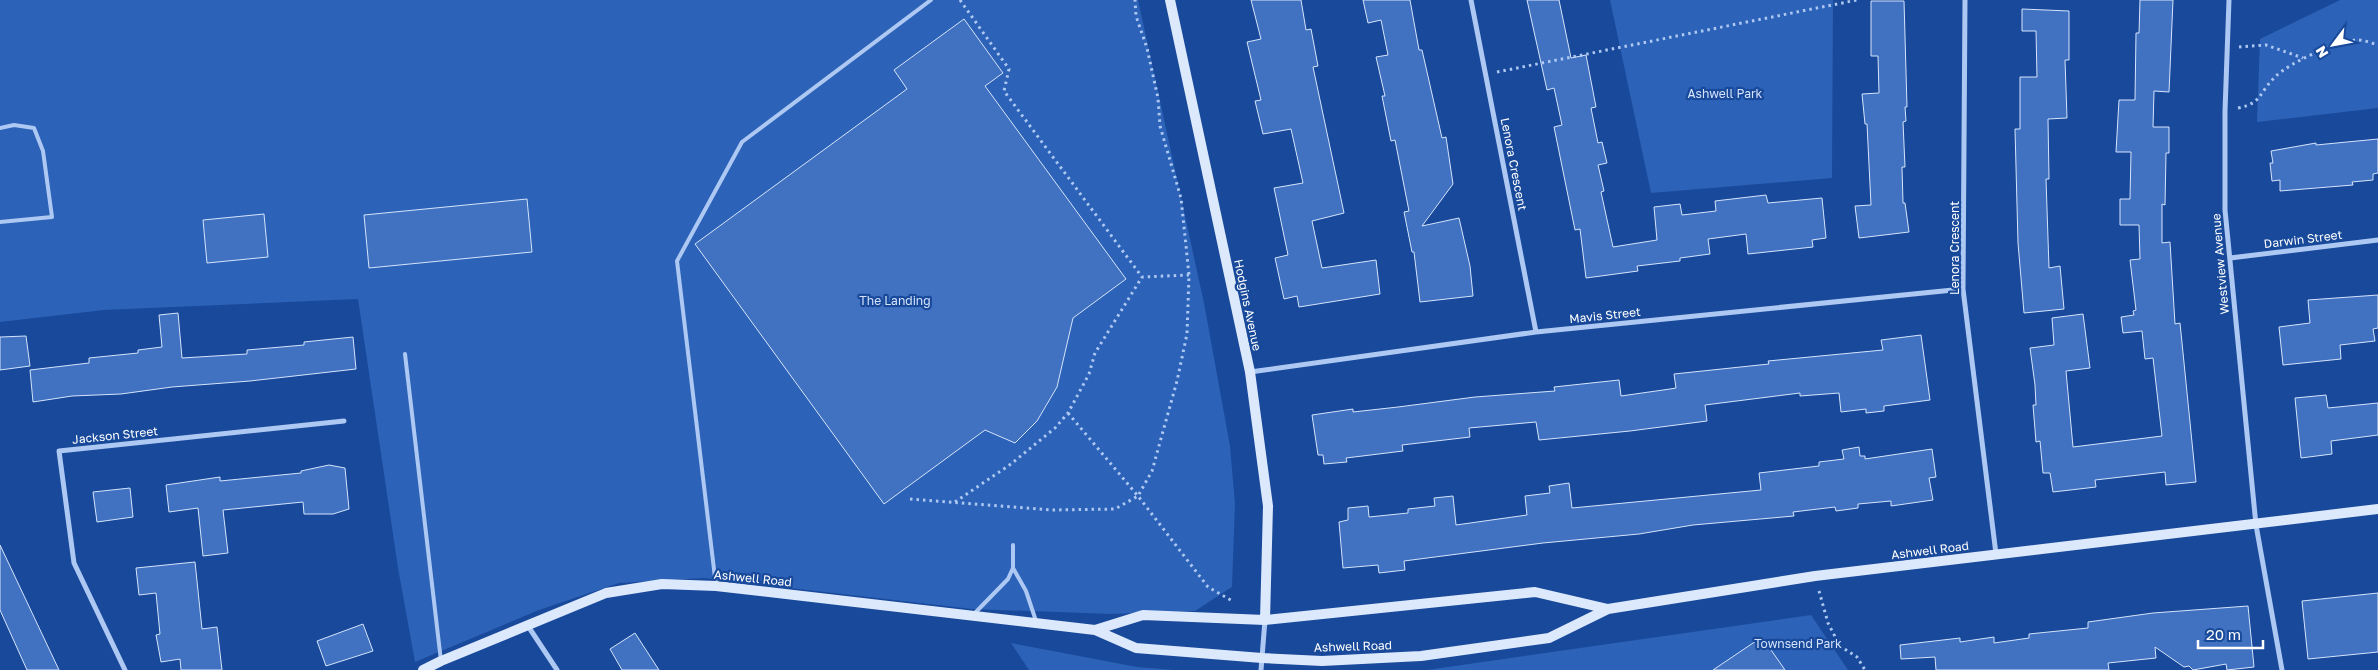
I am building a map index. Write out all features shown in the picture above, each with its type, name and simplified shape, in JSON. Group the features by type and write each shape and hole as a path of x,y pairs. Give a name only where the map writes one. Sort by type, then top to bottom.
{"street":[{"name":"Hodgins Avenue","path":"1170,0 1250,372 1268,506 1265,620"},
{"name":"Lenora Crescent","path":"1471,0 1536,332"},
{"name":"Lenora Crescent","path":"1965,0 1963,289 1996,555"},
{"name":"Westview Avenue","path":"2230,0 2225,110 2225,210 2256,525"},
{"name":"Darwin Street","path":"2230,258 2378,240"},
{"name":"Mavis Street","path":"1250,372 1536,332 1963,289"},
{"name":"Jackson Street","path":"125,670 74,563 59,451 344,421"},
{"name":"Ashwell Road","path":"423,670 575,604 624,589 662,584 716,586 1095,630 1136,648 1262,658 1322,660 1421,656 1549,638 1608,609 1815,576 2378,509"},
{"path":"2256,525 2282,670"},
{"name":"Ashwell Road","path":"1095,630 1143,615 1265,620 1536,592 1608,609"},
{"path":"1261,670 1265,620"},
{"path":"528,625 557,670"}],"lane":[{"path":"716,586 677,261 742,142 931,0"},
{"path":"0,128 14,125 34,128 43,151 52,217 0,222"},
{"path":"405,354 440,661"},
{"path":"972,616 1008,579 1013,568 1013,545"},
{"path":"1013,568 1026,591 1036,623"}],"path":[{"path":"960,0 1009,69 1004,91 1142,276"},
{"path":"910,499 1052,510 1115,509 1138,496 1152,471 1177,381 1187,334 1189,275 1181,198 1160,126 1158,98 1136,16 1135,0"},
{"path":"1486,74 1857,0"},
{"path":"2225,110 2251,105 2260,99 2275,77 2302,58 2356,40 2378,45"},
{"path":"2228,48 2266,45 2302,58"},
{"path":"1142,276 1189,275"},
{"path":"955,502 1017,459 1055,428 1068,413 1089,374 1095,353 1142,276"},
{"path":"1068,413 1138,496 1208,587 1240,606"},
{"path":"1815,576 1828,624 1840,646 1857,657 1865,670"}],"green space":[{"name":"The Landing","path":"0,0 1138,0 1204,303 1230,446 1235,504 1232,587 1195,611 1111,614 972,609 704,578 619,583 539,610 415,662 398,568 358,299 104,310 0,322"},
{"name":"Ashwell Park","path":"1610,0 1833,0 1832,178 1651,193"},
{"path":"2340,0 2378,0 2378,108 2257,122 2260,39"},
{"name":"Townsend Park","path":"1811,615 1848,670 1427,670"},
{"path":"1011,643 1137,667 1174,670 1029,670"}],"building":[{"path":"1251,0 1301,0 1306,30 1311,29 1318,66 1313,67 1344,213 1312,221 1322,268 1376,260 1380,294 1299,307 1297,296 1284,299 1275,258 1288,255 1274,188 1303,183 1291,129 1263,134 1255,101 1261,100 1247,42 1261,39"},
{"path":"1363,0 1410,0 1419,50 1422,50 1442,138 1446,137 1453,184 1422,226 1459,218 1470,266 1473,296 1420,302 1414,252 1412,252 1404,212 1409,211 1395,140 1391,141 1382,96 1385,96 1376,57 1388,55 1381,20 1368,23"},
{"path":"1527,0 1559,0 1571,58 1586,55 1596,107 1591,108 1598,143 1602,142 1607,163 1598,165 1604,191 1601,192 1613,247 1657,240 1654,207 1680,204 1682,215 1716,211 1715,201 1766,195 1768,203 1822,198 1826,238 1812,240 1813,247 1748,254 1746,234 1708,239 1710,254 1680,258 1680,261 1637,266 1638,271 1586,278 1580,229 1575,230 1554,127 1562,125 1554,88 1547,90"},
{"path":"2140,0 2173,0 2169,92 2154,91 2153,127 2169,127 2169,153 2166,153 2165,205 2162,204 2162,243 2170,242 2175,324 2180,323 2196,482 2166,485 2165,472 2095,480 2096,487 2053,492 2050,473 2043,473 2040,441 2036,442 2033,405 2036,405 2035,385 2030,348 2054,345 2052,318 2083,314 2090,368 2066,371 2073,447 2162,436 2153,358 2145,359 2142,331 2123,333 2121,317 2134,315 2133,311 2136,310 2130,260 2140,259 2139,225 2120,225 2120,199 2130,199 2131,152 2116,152 2119,100 2135,100 2136,33 2139,33"},
{"path":"1871,1 1904,1 1907,107 1905,107 1906,121 1903,122 1905,167 1902,167 1903,203 1905,203 1909,232 1859,238 1855,206 1871,205 1867,124 1865,124 1862,94 1879,93 1878,56 1871,56"},
{"path":"2022,9 2069,11 2069,60 2065,60 2067,118 2048,119 2049,179 2046,179 2049,268 2060,266 2064,309 2024,313 2018,243 2015,129 2020,129 2020,77 2037,77 2036,31 2022,31"},
{"path":"964,19 1003,73 985,86 1126,279 1073,318 1057,387 1037,421 1015,443 985,430 884,504 695,244 907,89 894,70"},
{"path":"2378,139 2378,173 2373,174 2373,180 2352,182 2353,185 2280,191 2280,180 2272,181 2270,163 2273,163 2271,151 2316,143 2316,145"},
{"path":"527,199 532,252 369,268 364,215"},
{"path":"264,214 268,257 207,263 203,220"},
{"path":"2378,295 2378,328 2373,329 2375,341 2340,345 2341,359 2283,365 2279,327 2310,323 2308,300"},
{"path":"178,313 182,358 247,354 247,350 304,345 304,342 353,337 356,369 250,381 172,387 121,394 72,396 33,402 30,370 89,363 89,358 138,353 138,350 162,347 159,315"},
{"path":"1921,335 1930,400 1884,406 1884,411 1866,413 1866,409 1841,412 1839,393 1800,396 1800,393 1705,405 1707,421 1630,431 1539,440 1536,422 1469,428 1470,437 1402,445 1403,451 1346,458 1347,462 1324,464 1323,455 1318,455 1312,415 1353,409 1353,412 1475,397 1555,391 1554,387 1619,380 1621,396 1676,388 1674,374 1769,364 1768,361 1883,350 1881,340"},
{"path":"26,336 30,366 0,370 0,337"},
{"path":"2326,395 2328,408 2378,403 2378,435 2331,441 2332,454 2301,458 2295,398"},
{"path":"1859,447 1860,456 1865,456 1865,459 1932,449 1936,477 1929,478 1933,500 1891,506 1891,501 1858,504 1858,508 1836,511 1835,507 1793,512 1794,516 1693,525 1639,534 1543,543 1404,561 1405,570 1379,573 1378,565 1343,568 1339,522 1348,520 1348,508 1368,506 1369,517 1408,513 1408,509 1435,506 1434,498 1453,496 1456,525 1527,515 1525,496 1550,493 1549,486 1569,483 1572,508 1761,490 1759,473 1819,466 1819,462 1844,459 1842,450"},
{"path":"329,465 345,468 349,509 333,514 304,514 303,502 223,510 228,553 203,556 198,508 169,512 166,485 220,477 220,481 301,473 301,471"},
{"path":"130,488 133,517 97,522 93,492"},
{"path":"0,545 59,670 27,670 0,610"},
{"path":"195,562 202,629 217,627 222,670 181,670 180,659 161,662 156,635 160,634 156,593 139,595 136,568"},
{"path":"2378,593 2378,652 2308,659 2302,601"},
{"path":"2248,606 2254,667 2227,670 2226,664 2193,670 2189,666 2184,667 2155,647 2156,658 2108,663 2109,670 1936,670 1935,657 1901,659 1900,645 1960,638 1960,642 1994,637 1994,643 2029,638 2029,634 2088,628 2088,622 2153,613"},
{"path":"363,624 373,651 326,666 317,641"},
{"path":"635,633 659,670 622,670 610,649"},
{"path":"1762,637 1785,670 1713,670"}]}
